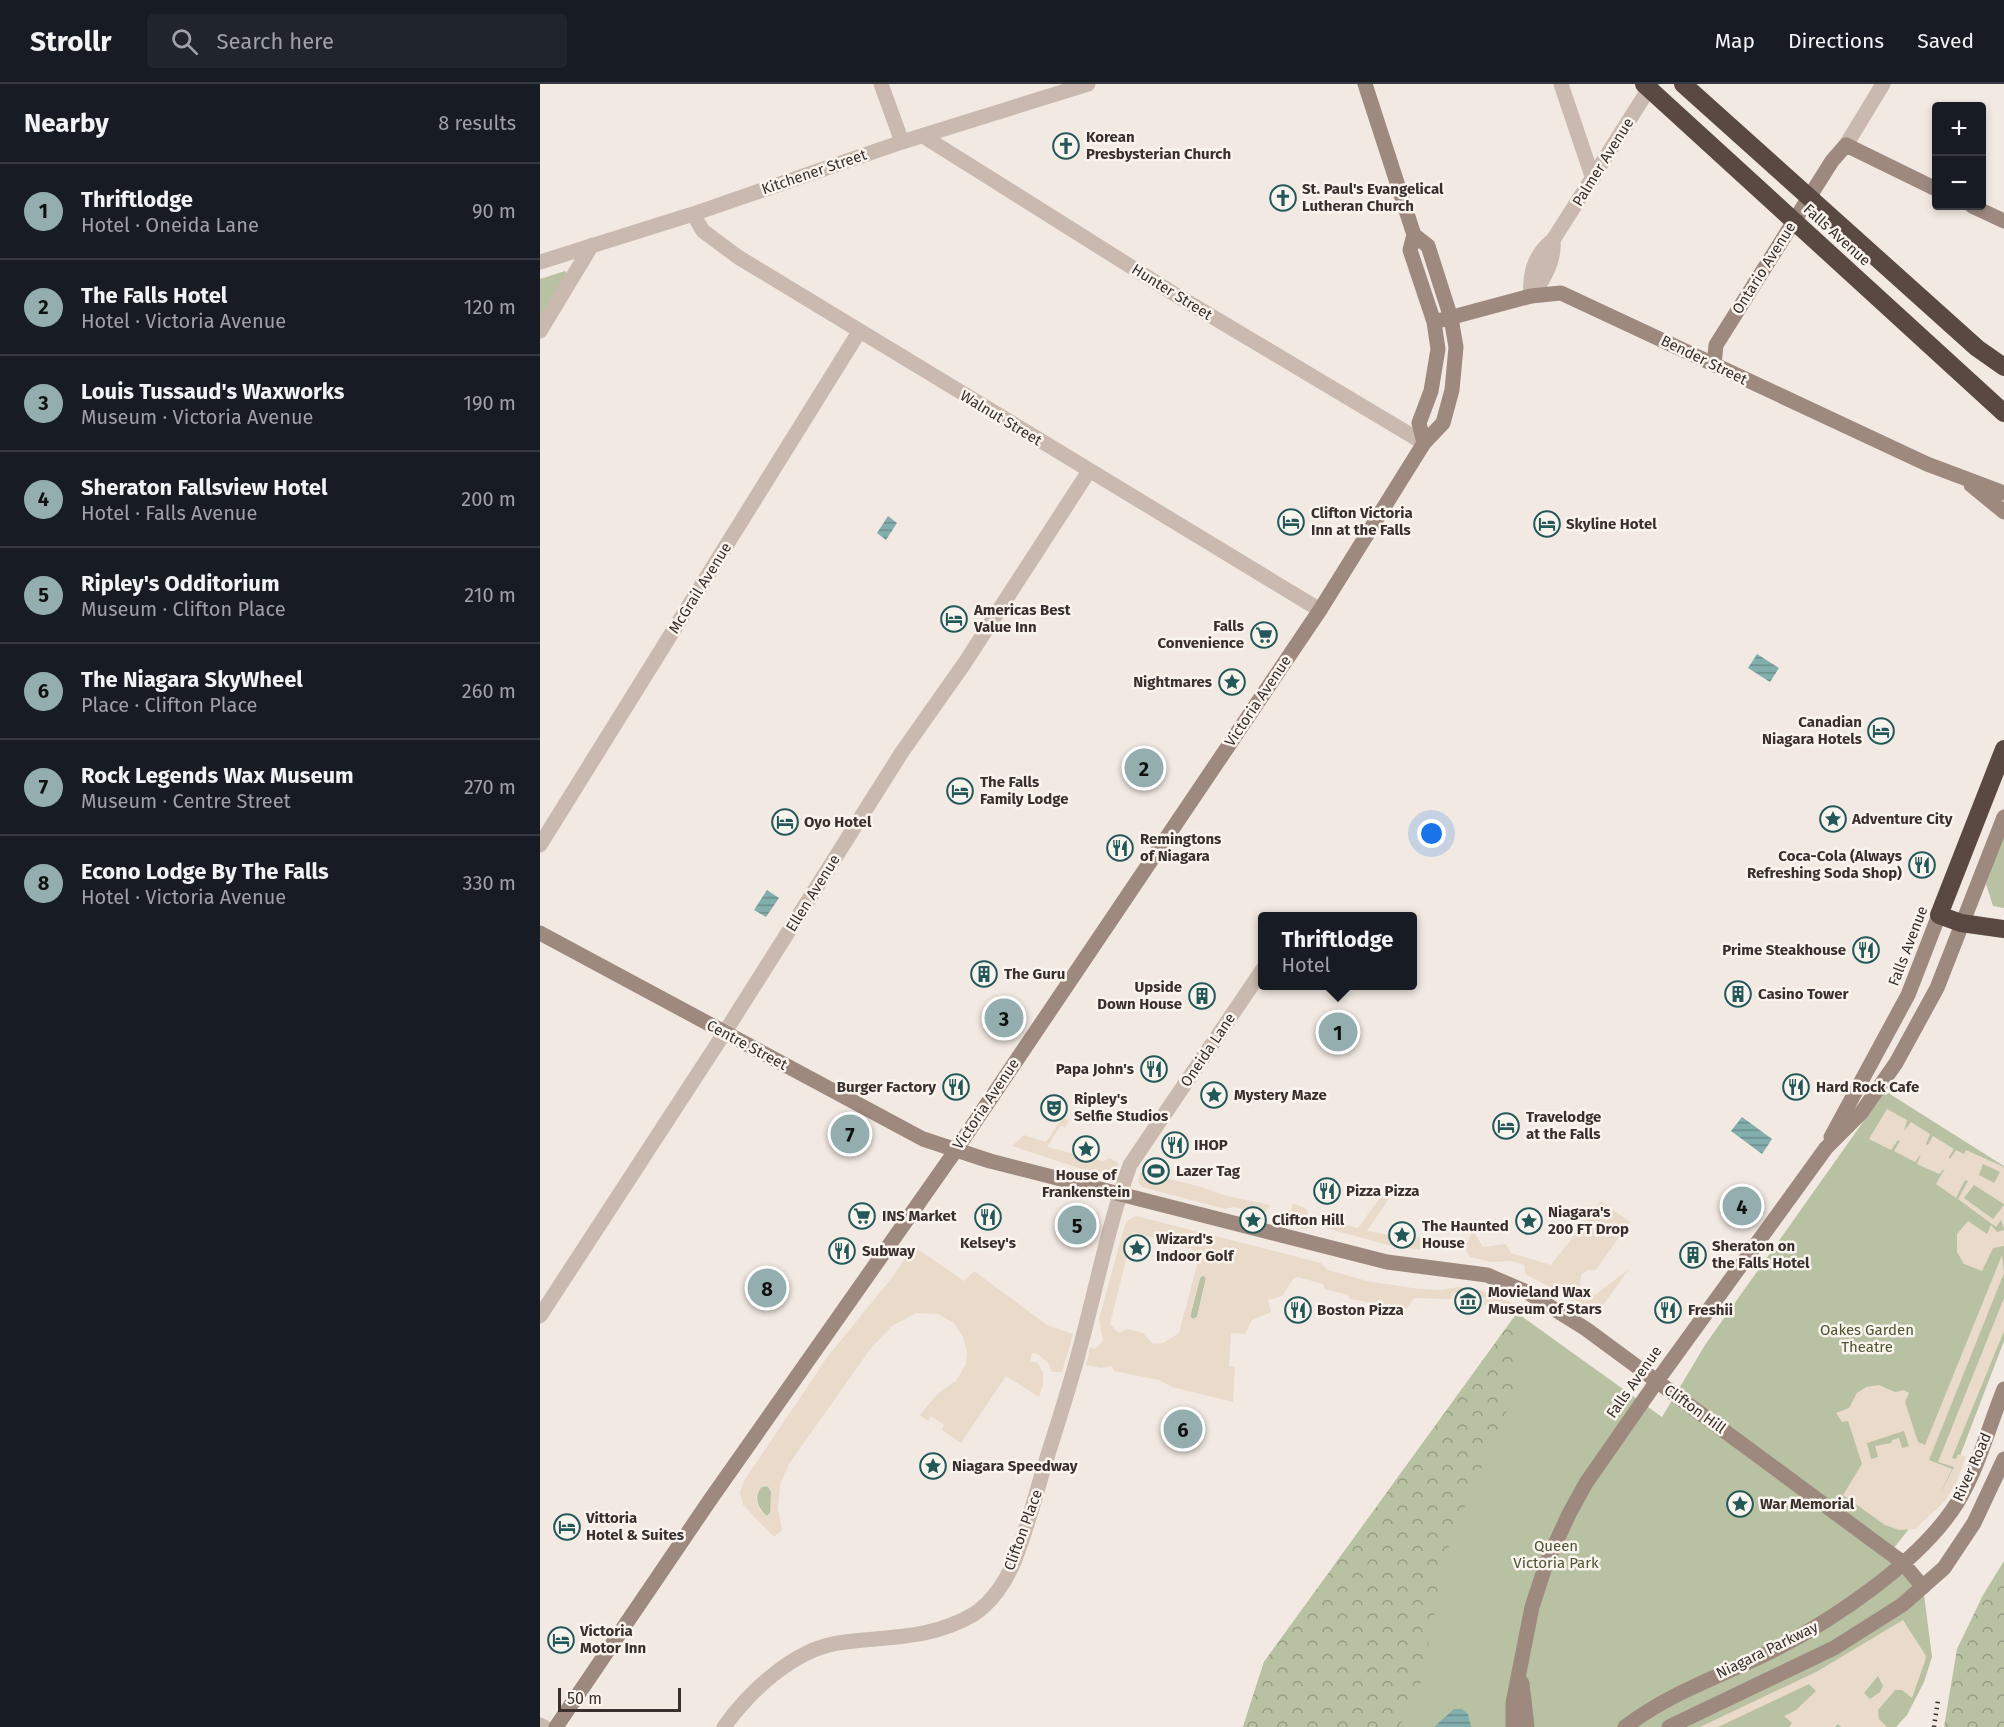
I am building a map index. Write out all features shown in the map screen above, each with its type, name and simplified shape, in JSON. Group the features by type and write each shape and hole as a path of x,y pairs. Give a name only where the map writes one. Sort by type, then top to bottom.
{"highway":[{"name":"Falls Avenue","path":"1683,84 1977,348"},
{"name":"Falls Avenue","path":"1643,92 2004,413"},
{"path":"1977,348 2004,366"},
{"name":"Falls Avenue","path":"1939,915 2004,749"},
{"path":"1939,915 1961,923 2004,929"}],"main road":[{"name":"Victoria Avenue","path":"1365,84 1414,235 1410,250 1434,322 1437,364 1431,391 1419,423 1424,443"},
{"name":"Ontario Avenue","path":"1714,365 1716,345 1782,239 1846,145"},
{"path":"1846,145 1932,187"},
{"path":"1981,210 2004,221"},
{"name":"Victoria Avenue","path":"556,1727 717,1490 956,1150 1320,610 1424,443 1443,423 1452,390 1456,347 1451,318 1428,246 1414,235"},
{"name":"Bender Street","path":"1434,322 1532,296 1561,293 1966,481 2004,493"},
{"name":"Falls Avenue","path":"1977,348 2004,379"},
{"name":"Bender Street","path":"1966,481 2004,512"},
{"name":"Falls Avenue","path":"1826,1148 1861,1113 1896,1063 1937,988 2004,817"},
{"name":"Falls Avenue","path":"1513,1727 1513,1703 1520,1662 1538,1587 1569,1514 1586,1483 1657,1381 1826,1148 1908,995 1939,915"},
{"name":"Centre Street","path":"540,933 923,1139 956,1150"},
{"name":"Clifton Hill","path":"956,1150 1119,1195 1387,1262 1487,1275 1552,1305 1902,1562 1923,1587"},
{"name":"River Road","path":"1902,1562 1956,1504 2004,1389"},
{"name":"River Road","path":"1923,1587 1944,1568 1974,1523 2004,1459"},
{"name":"Niagara Parkway","path":"1625,1727 1686,1689 1803,1635 1867,1592 1902,1562"},
{"name":"Niagara Parkway","path":"1669,1727 1834,1648 1888,1616 1923,1587"},
{"name":"Falls Avenue","path":"1520,1662 1527,1727"}],"street":[{"path":"881,84 902,142"},
{"name":"Kitchener Street","path":"540,262 693,214 902,142 1088,84"},
{"path":"1561,84 1593,178"},
{"name":"Palmer Avenue","path":"1532,296 1530,282 1536,260 1542,249 1553,240 1593,178 1643,92 1652,84"},
{"name":"Ontario Avenue","path":"1846,145 1883,84"},
{"name":"Hunter Street","path":"923,136 1176,295 1424,443"},
{"name":"Walnut Street","path":"693,214 702,231 738,257 1320,610"},
{"path":"540,331 592,245"},
{"name":"McGrail Avenue","path":"540,845 859,332"},
{"name":"Ellen Avenue","path":"540,1316 725,1032 902,752 964,664 1089,471"},
{"name":"Oneida Lane","path":"1119,1195 1130,1165 1258,976"},
{"name":"Clifton Place","path":"724,1727 741,1704 770,1676 817,1650 836,1644 916,1636 947,1628 976,1613 998,1592 1012,1565 1027,1523 1079,1353 1119,1195"}],"green space":[{"path":"565,271 567,274 540,317 540,279"},
{"path":"2004,832 2004,908 1993,906 1986,884"},
{"name":"Queen Victoria Park","path":"1885,1091 2004,1166 2004,1341 1948,1487 1943,1495 1926,1507 1894,1548 1923,1587 1932,1657 1924,1682 1907,1715 1896,1727 1243,1727 1264,1662 1517,1313 1662,1417 1705,1345"},
{"path":"1203,1275 1206,1278 1197,1317 1193,1319 1190,1317 1200,1278"},
{"path":"1517,1313 1513,1397 1450,1540 1420,1686 1399,1727 1243,1727 1264,1662"},
{"path":"768,1486 771,1492 771,1512 767,1516 759,1506 757,1498 761,1487"},
{"path":"2004,1561 2004,1727 1944,1727 1957,1649 1983,1595"}],"shaded area":[{"path":"1887,1109 1907,1120 1904,1131 1911,1122 1930,1134 1926,1144 1928,1145 1933,1136 1954,1149 1950,1159 1956,1150 1964,1154 1966,1150 2004,1167 2004,1204 1974,1185 1964,1198 1993,1219 2004,1205 2004,1229 2001,1220 1996,1227 1958,1199 1968,1181 1965,1180 1956,1198 1936,1184 1945,1168 1939,1174 1917,1164 1921,1154 1915,1162 1894,1151 1900,1141 1898,1140 1891,1150 1869,1139","holes":["1983,1164 2000,1172 1994,1183 1979,1175"]},
{"path":"1063,1117 1069,1121 1065,1128 1061,1125 1047,1147 1103,1161 1110,1158 1119,1164 1114,1171 1103,1176 1012,1146 1024,1135 1046,1142"},
{"path":"1140,1172 1198,1186 1227,1196 1270,1205 1264,1214 1233,1207 1225,1209 1142,1187 1138,1182"},
{"path":"1384,1192 1390,1197 1367,1231 1414,1239 1420,1237 1437,1242 1436,1246 1430,1251 1388,1245 1322,1227 1303,1229 1289,1220 1293,1203 1307,1209 1309,1217 1315,1221 1327,1220 1358,1228"},
{"path":"1601,1201 1630,1222 1596,1270 1588,1270 1581,1275 1580,1288 1586,1294 1595,1295 1629,1269 1596,1315 1573,1298 1526,1275 1524,1265 1511,1261 1491,1262 1470,1257 1461,1242 1467,1243 1473,1230 1483,1247 1506,1244 1511,1253 1551,1265"},
{"path":"1136,1216 1321,1263 1328,1270 1367,1281 1419,1289 1441,1290 1458,1287 1480,1290 1523,1307 1517,1313 1484,1305 1485,1298 1453,1292 1451,1299 1414,1298 1406,1309 1350,1299 1348,1295 1325,1289 1323,1284 1298,1277 1293,1279 1282,1296 1268,1300 1271,1312 1252,1320 1245,1334 1231,1333 1229,1366 1235,1367 1233,1402 1172,1387 1159,1380 1114,1371 1112,1366 1101,1368 1086,1365 1090,1348 1095,1349 1103,1341 1099,1319 1128,1220","holes":["1133,1232 1192,1249 1198,1261 1179,1333 1163,1343 1153,1344 1143,1333 1127,1329 1119,1333 1110,1324","1203,1275 1206,1279 1197,1317 1193,1319 1190,1316 1200,1278"]},
{"path":"1968,1221 1987,1234 1991,1225 1997,1232 2004,1230 2004,1246 1993,1248 1982,1271 1964,1264 1957,1252 1957,1234"},
{"path":"913,1246 964,1281 974,1271 1047,1325 1073,1334 1062,1372 1052,1372 1048,1363 1038,1354 1032,1353 1030,1362 1037,1362 1043,1372 1043,1384 1039,1397 1006,1376 961,1443 942,1430 944,1425 931,1416 928,1421 920,1415 938,1393 956,1381 966,1364 967,1352 963,1337 954,1323 938,1314 916,1313 892,1326 871,1348 789,1464 780,1484 778,1508 782,1530 774,1537 743,1505 740,1493 744,1481 828,1356 891,1279","holes":["764,1485 770,1488 770,1514 767,1516 760,1510 756,1498 758,1491"]},
{"path":"2002,1255 2004,1273 1929,1460 1952,1469 1939,1496 1954,1467 1938,1462 2004,1298 2004,1331 1952,1458 1956,1459 1958,1454 1966,1457 1956,1483 1945,1501 1915,1529 1899,1530 1885,1525 1843,1495 1862,1464 1848,1421 1842,1422 1836,1413 1849,1408 1857,1393 1866,1387 1879,1385 1895,1392 1904,1390 1909,1393 1905,1402 1918,1442 1925,1445","holes":["1904,1431 1909,1446 1902,1448 1899,1438 1892,1440 1891,1443 1875,1446 1878,1457 1871,1459 1867,1443"]},
{"path":"1903,1620 1926,1656 1912,1698 1902,1690 1895,1690 1878,1710 1879,1719 1887,1727 1841,1727 1838,1724 1835,1727 1789,1727 1792,1723 1784,1716 1796,1710 1816,1691 1809,1684 1718,1727 1700,1727 1816,1672","holes":["1878,1676 1883,1686 1880,1692 1870,1699 1864,1693"]}],"water":[{"path":"888,516 897,523 886,540 877,533"},
{"path":"1757,654 1779,668 1770,682 1748,668"},
{"path":"767,890 779,898 766,917 754,910"},
{"path":"1742,1117 1772,1139 1762,1154 1731,1131"},
{"path":"1454,1709 1462,1709 1468,1714 1471,1727 1434,1727"}],"railway":[{"path":"1934,1727 1938,1700"}],"place":[{"name":"Korean Presbysterian Church","path":"1066,146"},
{"name":"St. Paul's Evangelical Lutheran Church","path":"1283,198"},
{"name":"Clifton Victoria Inn at the Falls","path":"1291,522"},
{"name":"Skyline Hotel","path":"1547,524"},
{"name":"Americas Best Value Inn","path":"954,619"},
{"name":"Falls Convenience","path":"1264,635"},
{"name":"Nightmares","path":"1232,682"},
{"name":"Canadian Niagara Hotels","path":"1881,731"},
{"name":"The Falls Hotel","path":"1144,768"},
{"name":"The Falls Family Lodge","path":"960,791"},
{"name":"Adventure City","path":"1833,819"},
{"name":"Oyo Hotel","path":"785,822"},
{"name":"Remingtons of Niagara","path":"1120,848"},
{"name":"Coca-Cola (Always Refreshing Soda Shop)","path":"1922,865"},
{"name":"Prime Steakhouse","path":"1866,950"},
{"name":"The Guru","path":"984,974"},
{"name":"Casino Tower","path":"1738,994"},
{"name":"Upside Down House","path":"1202,996"},
{"name":"Louis Tussaud's Waxworks","path":"1004,1018"},
{"name":"Thriftlodge","path":"1338,1032"},
{"name":"Papa John's","path":"1154,1069"},
{"name":"Burger Factory","path":"956,1087"},
{"name":"Hard Rock Cafe","path":"1796,1087"},
{"name":"Mystery Maze","path":"1214,1095"},
{"name":"Ripley's Selfie Studios","path":"1054,1108"},
{"name":"Travelodge at the Falls","path":"1506,1126"},
{"name":"Rock Legends Wax Museum","path":"850,1134"},
{"name":"IHOP","path":"1175,1145"},
{"name":"House of Frankenstein","path":"1086,1149"},
{"name":"Lazer Tag","path":"1156,1171"},
{"name":"Pizza Pizza","path":"1327,1191"},
{"name":"Sheraton Fallsview Hotel","path":"1742,1206"},
{"name":"INS Market","path":"862,1216"},
{"name":"Kelsey's","path":"988,1217"},
{"name":"Clifton Hill","path":"1253,1220"},
{"name":"Niagara's 200 FT Drop","path":"1529,1221"},
{"name":"Ripley's Odditorium","path":"1077,1225"},
{"name":"The Haunted House","path":"1402,1235"},
{"name":"Wizard's Indoor Golf","path":"1137,1248"},
{"name":"Subway","path":"842,1251"},
{"name":"Sheraton on the Falls Hotel","path":"1693,1255"},
{"name":"Econo Lodge By The Falls","path":"767,1288"},
{"name":"Movieland Wax Museum of Stars","path":"1468,1301"},
{"name":"Boston Pizza","path":"1298,1310"},
{"name":"Freshii","path":"1668,1310"},
{"name":"The Niagara SkyWheel","path":"1183,1429"},
{"name":"Niagara Speedway","path":"933,1466"},
{"name":"War Memorial","path":"1740,1504"},
{"name":"Vittoria Hotel & Suites","path":"567,1527"},
{"name":"Victoria Motor Inn","path":"561,1640"}],"park label":[{"name":"Oakes Garden Theatre","path":"1867,1338"}]}
